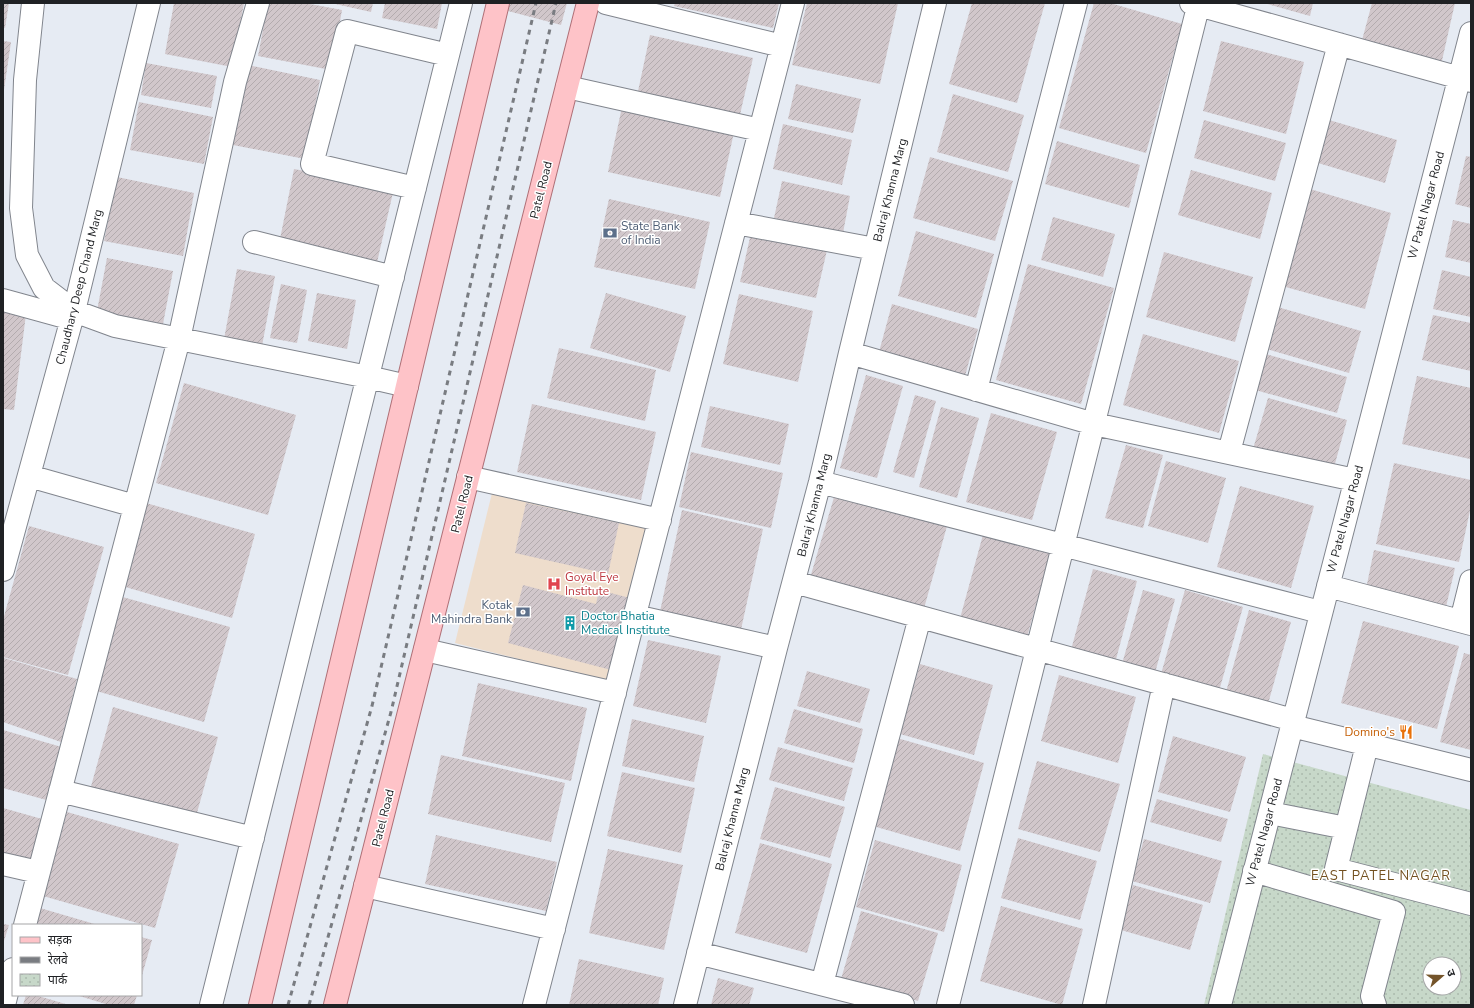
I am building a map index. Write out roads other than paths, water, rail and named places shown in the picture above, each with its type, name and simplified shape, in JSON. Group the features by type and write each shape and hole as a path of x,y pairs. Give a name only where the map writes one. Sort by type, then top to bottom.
{"main road":[{"path":"260,1005 498,3"},
{"name":"Patel Road","path":"340,1004 365,886 588,3"}],"street":[{"path":"33,3 25,80 21,208 27,255 44,288 73,315"},
{"name":"Chaudhary Deep Chand Marg","path":"3,570 73,315 149,3"},
{"path":"25,924 179,339 235,82 258,3"},
{"path":"211,1005 461,3"},
{"path":"606,3 782,46"},
{"path":"534,1005 793,3"},
{"name":"Balraj Khanna Marg","path":"685,1005 820,482 935,3"},
{"path":"976,390 1076,3"},
{"path":"948,1005 1094,424 1196,4 1465,80"},
{"path":"415,188 312,164 347,31 448,55"},
{"name":"W Patel Nagar Road","path":"1220,1005 1320,612 1465,80 1471,33"},
{"path":"1229,452 1339,44"},
{"path":"567,87 760,130"},
{"path":"736,223 875,249"},
{"path":"254,242 393,277"},
{"path":"3,300 73,315 115,326 407,386"},
{"path":"850,353 1094,424 1355,480"},
{"path":"29,476 135,506"},
{"path":"468,477 660,520"},
{"path":"820,482 1320,612"},
{"path":"1328,586 1466,622 1471,581"},
{"path":"794,582 1164,684 1367,745 1471,770"},
{"path":"635,616 776,648"},
{"path":"822,984 920,617"},
{"path":"425,650 615,693"},
{"path":"1094,1005 1164,684"},
{"path":"1367,745 1336,869 1471,904"},
{"path":"60,792 252,838"},
{"path":"1280,815 1346,828"},
{"path":"3,864 38,872"},
{"path":"1254,871 1394,912 1372,996 1375,1005"},
{"path":"365,886 554,929"},
{"path":"698,953 903,1005"},
{"path":"4,1005 12,973"}],"railway":[{"path":"288,1005 372,706 536,3"},
{"path":"309,1005 391,712 556,3"}],"place":[{"name":"State Bank of India","path":"610,233"},
{"name":"Goyal Eye Institute","path":"554,584"},
{"name":"Kotak Mahindra Bank","path":"523,612"},
{"name":"Doctor Bhatia Medical Institute","path":"570,623"},
{"name":"Domino's","path":"1406,732"}],"district":[{"name":"EAST PATEL NAGAR","path":"1381,875"}]}
